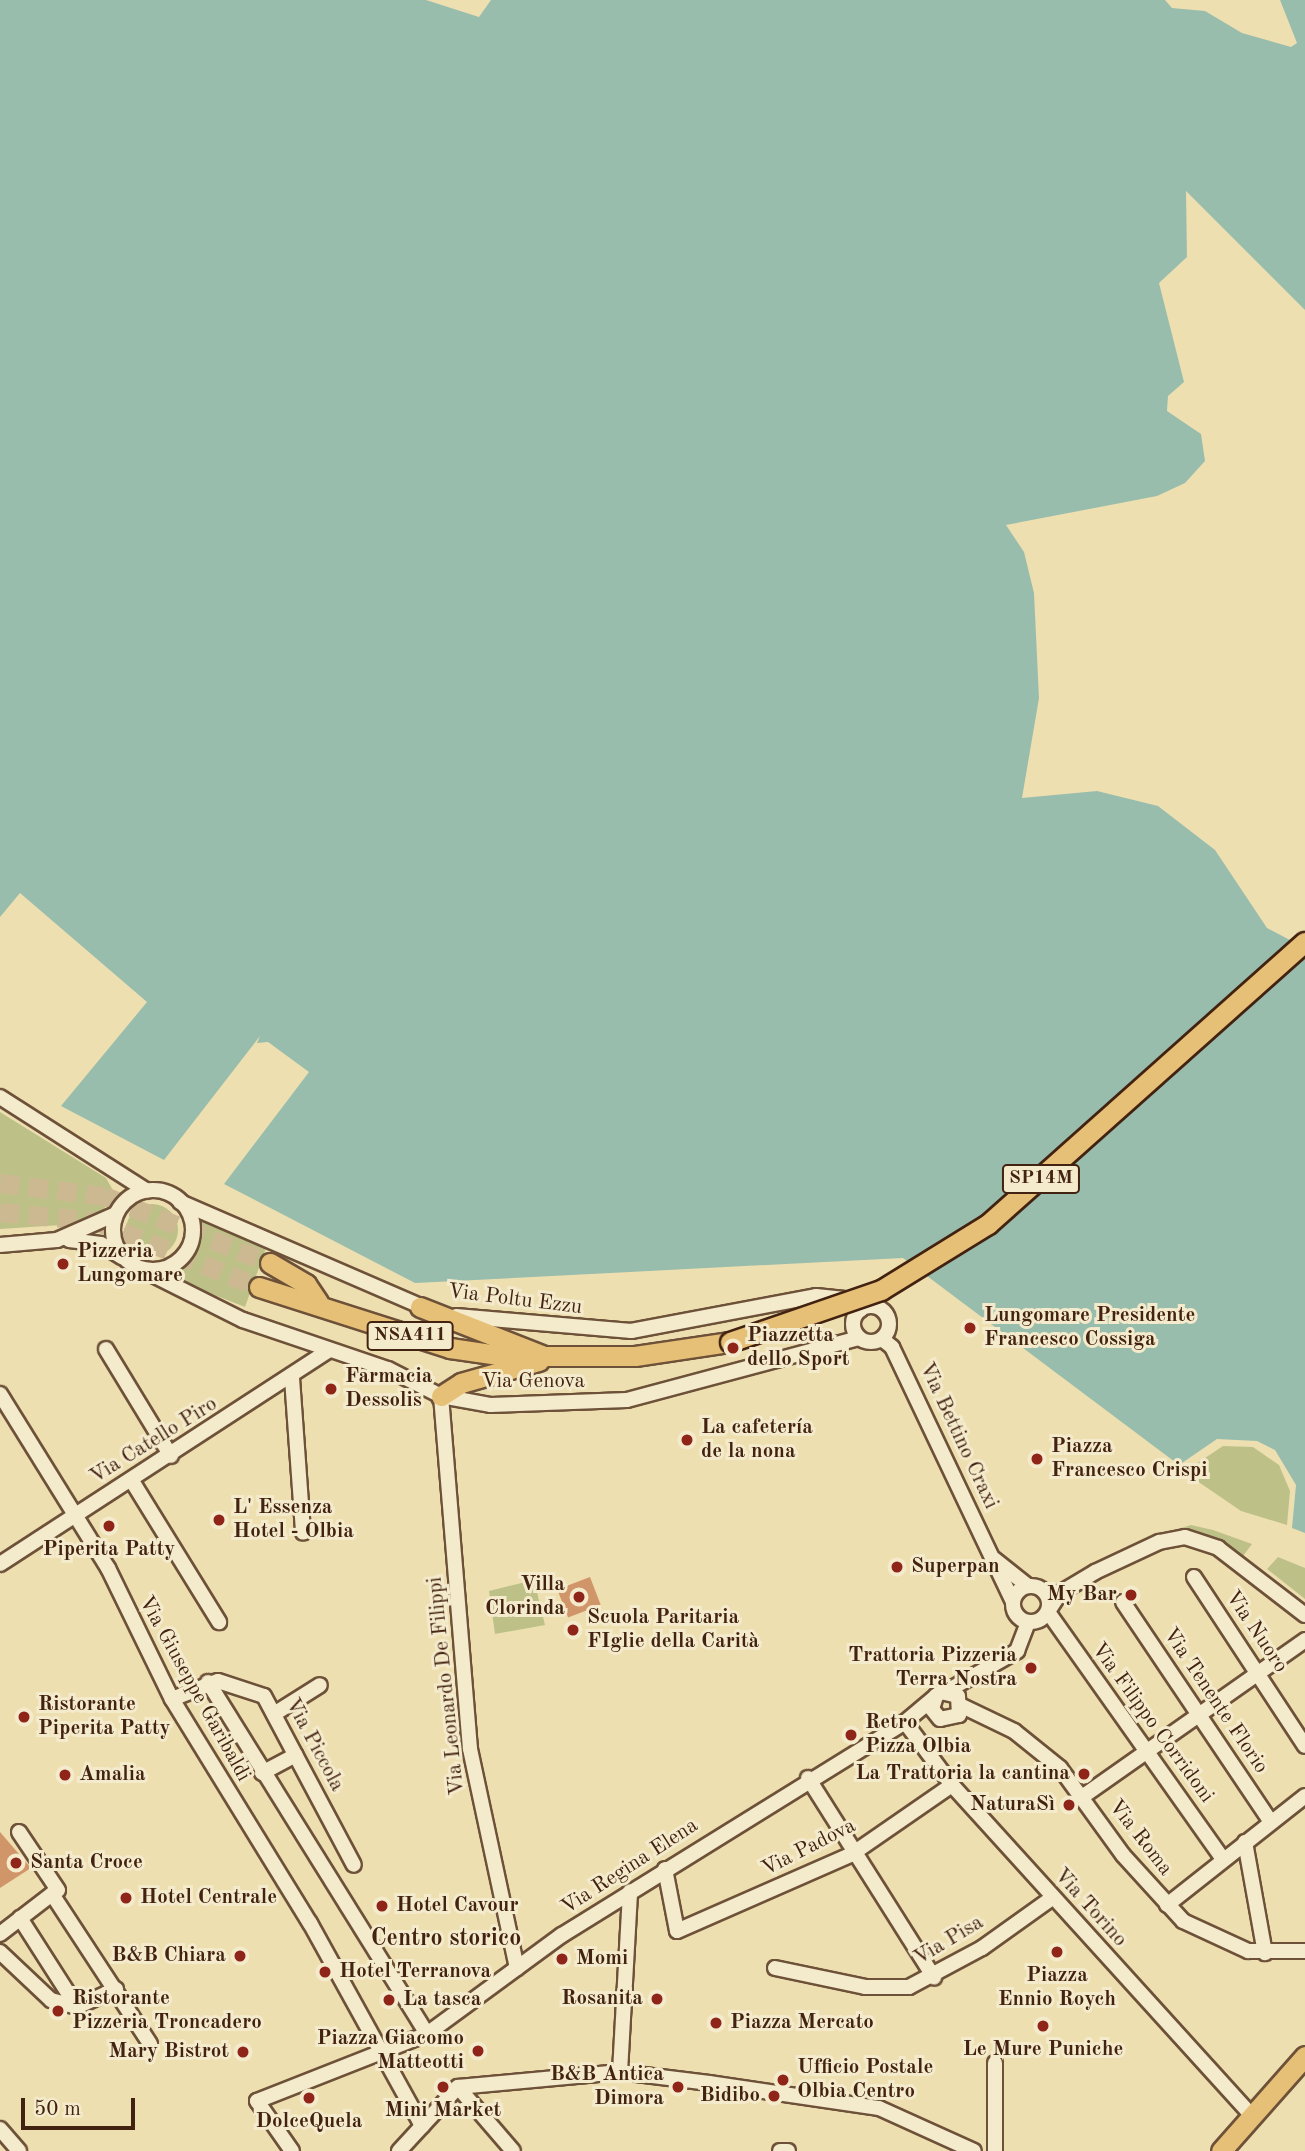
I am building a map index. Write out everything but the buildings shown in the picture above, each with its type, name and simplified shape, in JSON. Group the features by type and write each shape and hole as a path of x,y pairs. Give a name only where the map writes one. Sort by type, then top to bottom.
{"main road":[{"name":"SP14M","path":"547,1357 651,1355 760,1336 827,1314 934,1260 1026,1193 1305,942"},
{"name":"NSA411","path":"270,1263 306,1284 318,1302"},
{"name":"NSA411","path":"260,1287 318,1302 450,1348 547,1357"},
{"path":"420,1307 547,1357"},
{"path":"440,1396 461,1383 547,1357"},
{"path":"1221,2151 1305,2056"}],"street":[{"path":"0,1097 111,1171 147,1191 180,1202 192,1223 187,1250 167,1268 143,1270 101,1244 57,1240 0,1245"},
{"path":"111,1171 126,1200"},
{"path":"123,1257 113,1235 116,1214 126,1200 147,1191"},
{"name":"Via Poltu Ezzu","path":"180,1202 420,1307 567,1330 631,1331 816,1296 845,1299 860,1310"},
{"path":"57,1240 116,1214"},
{"name":"Via Genova","path":"143,1270 195,1300 328,1351 388,1369 440,1396 491,1405 627,1400 858,1338"},
{"path":"871,1306 886,1315 881,1339 858,1338 853,1327 860,1310 871,1306"},
{"name":"Via Bettino Craxi","path":"881,1339 892,1347 1013,1602 1017,1617 1028,1623"},
{"path":"106,1349 171,1456"},
{"name":"Via Catello Piro","path":"0,1564 292,1378 328,1351"},
{"path":"292,1378 303,1533"},
{"name":"Via Giuseppe Garibaldi","path":"0,1394 75,1516 169,1682 172,1699 383,2053 422,2126"},
{"name":"Via Leonardo De Filippi","path":"440,1396 470,1749 517,1968"},
{"path":"132,1481 219,1622"},
{"path":"1028,1623 1048,1611 1074,1584 1159,1542 1185,1537 1219,1548 1305,1615"},
{"name":"Via Bettino Craxi","path":"991,1556 1033,1587"},
{"name":"Via Nuoro","path":"1194,1577 1305,1745"},
{"path":"1013,1602 1033,1587 1074,1584"},
{"name":"Via Filippo Corridoni","path":"1033,1587 1223,1859"},
{"name":"Via Tenente Florio","path":"1123,1602 1271,1822"},
{"name":"Via Regina Elena","path":"292,2151 257,2101 427,2034 517,1968 630,1891 808,1778 905,1722 942,1694 967,1683 1017,1651 1028,1623"},
{"path":"1082,1797 1257,1671 1305,1640"},
{"path":"172,1699 208,1682 262,1773 316,1853 427,2034"},
{"name":"Via Piccola","path":"208,1682 264,1696 354,1865"},
{"path":"942,1694 932,1709 940,1719 955,1719 967,1683"},
{"path":"274,1714 320,1685"},
{"name":"Via Roma","path":"942,1694 1035,1745 1082,1797 1167,1905 1197,1930 1265,1953 1305,1951"},
{"name":"Via Regina Elena","path":"905,1722 940,1719"},
{"name":"Via Torino","path":"905,1722 952,1785 1252,2116"},
{"path":"262,1773 296,1755"},
{"path":"808,1778 852,1854 934,1977"},
{"name":"Via Padova","path":"666,1868 677,1931 852,1854 952,1785"},
{"path":"1167,1905 1305,1796"},
{"path":"19,1832 149,2044"},
{"path":"316,1853 339,1841"},
{"path":"1245,1842 1265,1953"},
{"path":"620,2072 630,1891"},
{"path":"0,1934 55,1892"},
{"name":"Via Pisa","path":"775,1968 883,1989 934,1977 1052,1898"},
{"path":"20,1918 77,2007"},
{"path":"0,1952 51,2000 77,2007 116,1989"},
{"path":"995,2063 996,2151"},
{"path":"399,2151 458,2087 620,2072 879,2108 965,2150"},
{"path":"458,2087 513,2151"},
{"path":"0,2129 19,2151"},
{"path":"780,2151 788,2151"}],"green space":[{"path":"0,1112 106,1178 114,1192 100,1216 63,1235 61,1225 0,1229"},
{"path":"152,1204 162,1206 170,1212 176,1220 176,1240 170,1248 162,1254 152,1256 142,1254 134,1248 128,1240 126,1230 128,1220 134,1212 142,1206"},
{"path":"202,1221 266,1248 245,1307 174,1279 192,1261"},
{"path":"1223,1446 1253,1447 1279,1465 1290,1491 1287,1525 1241,1511 1184,1472"},
{"path":"1191,1525 1252,1544 1243,1556 1191,1532 1150,1537"},
{"path":"1278,1557 1305,1568 1305,1599 1267,1569"},
{"path":"534,1580 545,1625 495,1634 489,1591"}],"shaded area":[{"path":"0,0 426,0 479,17 491,0 1165,0 1172,8 1205,11 1242,33 1291,47 1297,43 1280,0 1305,0 1305,310 1186,191 1187,257 1159,283 1184,382 1168,396 1167,411 1201,434 1205,461 1185,483 1157,496 1006,525 1024,552 1034,593 1039,698 1022,798 1097,791 1158,806 1215,850 1267,928 1305,948 1305,1533 1292,1528 1296,1485 1275,1450 1257,1441 1217,1439 1179,1465 903,1258 415,1283 224,1184 309,1072 268,1042 257,1043 260,1036 164,1160 61,1106 147,1002 20,893 0,917"}],"tunnel":[{"path":"0,1183 105,1196 270,1263"},
{"path":"0,1212 96,1221 259,1287"}],"place":[{"name":"Pizzeria Lungomare","path":"63,1264"},
{"name":"Lungomare Presidente Francesco Cossiga","path":"970,1328"},
{"name":"Piazzetta dello Sport","path":"733,1348"},
{"name":"Farmacia Dessolis","path":"331,1389"},
{"name":"La cafetería de la nona","path":"687,1440"},
{"name":"Piazza Francesco Crispi","path":"1037,1459"},
{"name":"L' Essenza Hotel - Olbia","path":"219,1520"},
{"name":"Piperita Patty","path":"109,1526"},
{"name":"Superpan","path":"897,1567"},
{"name":"My Bar","path":"1131,1595"},
{"name":"Villa Clorinda","path":"579,1597"},
{"name":"Scuola Paritaria FIglie della Carità","path":"573,1630"},
{"name":"Trattoria Pizzeria Terra Nostra","path":"1031,1668"},
{"name":"Ristorante Piperita Patty","path":"24,1717"},
{"name":"Retro Pizza Olbia","path":"851,1735"},
{"name":"La Trattoria la cantina","path":"1084,1774"},
{"name":"Amalia","path":"65,1775"},
{"name":"NaturaSì","path":"1069,1805"},
{"name":"Santa Croce","path":"16,1863"},
{"name":"Hotel Centrale","path":"126,1898"},
{"name":"Hotel Cavour","path":"382,1906"},
{"name":"Piazza Ennio Roych","path":"1057,1952"},
{"name":"B&B Chiara","path":"240,1956"},
{"name":"Momi","path":"562,1959"},
{"name":"Hotel Terranova","path":"325,1972"},
{"name":"Rosanita","path":"657,1999"},
{"name":"La tasca","path":"389,2000"},
{"name":"Ristorante Pizzeria Troncadero","path":"58,2011"},
{"name":"Piazza Mercato","path":"716,2023"},
{"name":"Le Mure Puniche","path":"1043,2026"},
{"name":"Piazza Giacomo Matteotti","path":"478,2051"},
{"name":"Mary Bistrot","path":"243,2052"},
{"name":"Ufficio Postale Olbia Centro","path":"783,2080"},
{"name":"Mini Market","path":"443,2087"},
{"name":"B&B Antica Dimora","path":"678,2087"},
{"name":"Bidibo","path":"774,2096"},
{"name":"DolceQuela","path":"309,2098"}],"district":[{"name":"Centro storico","path":"446,1940"}]}
